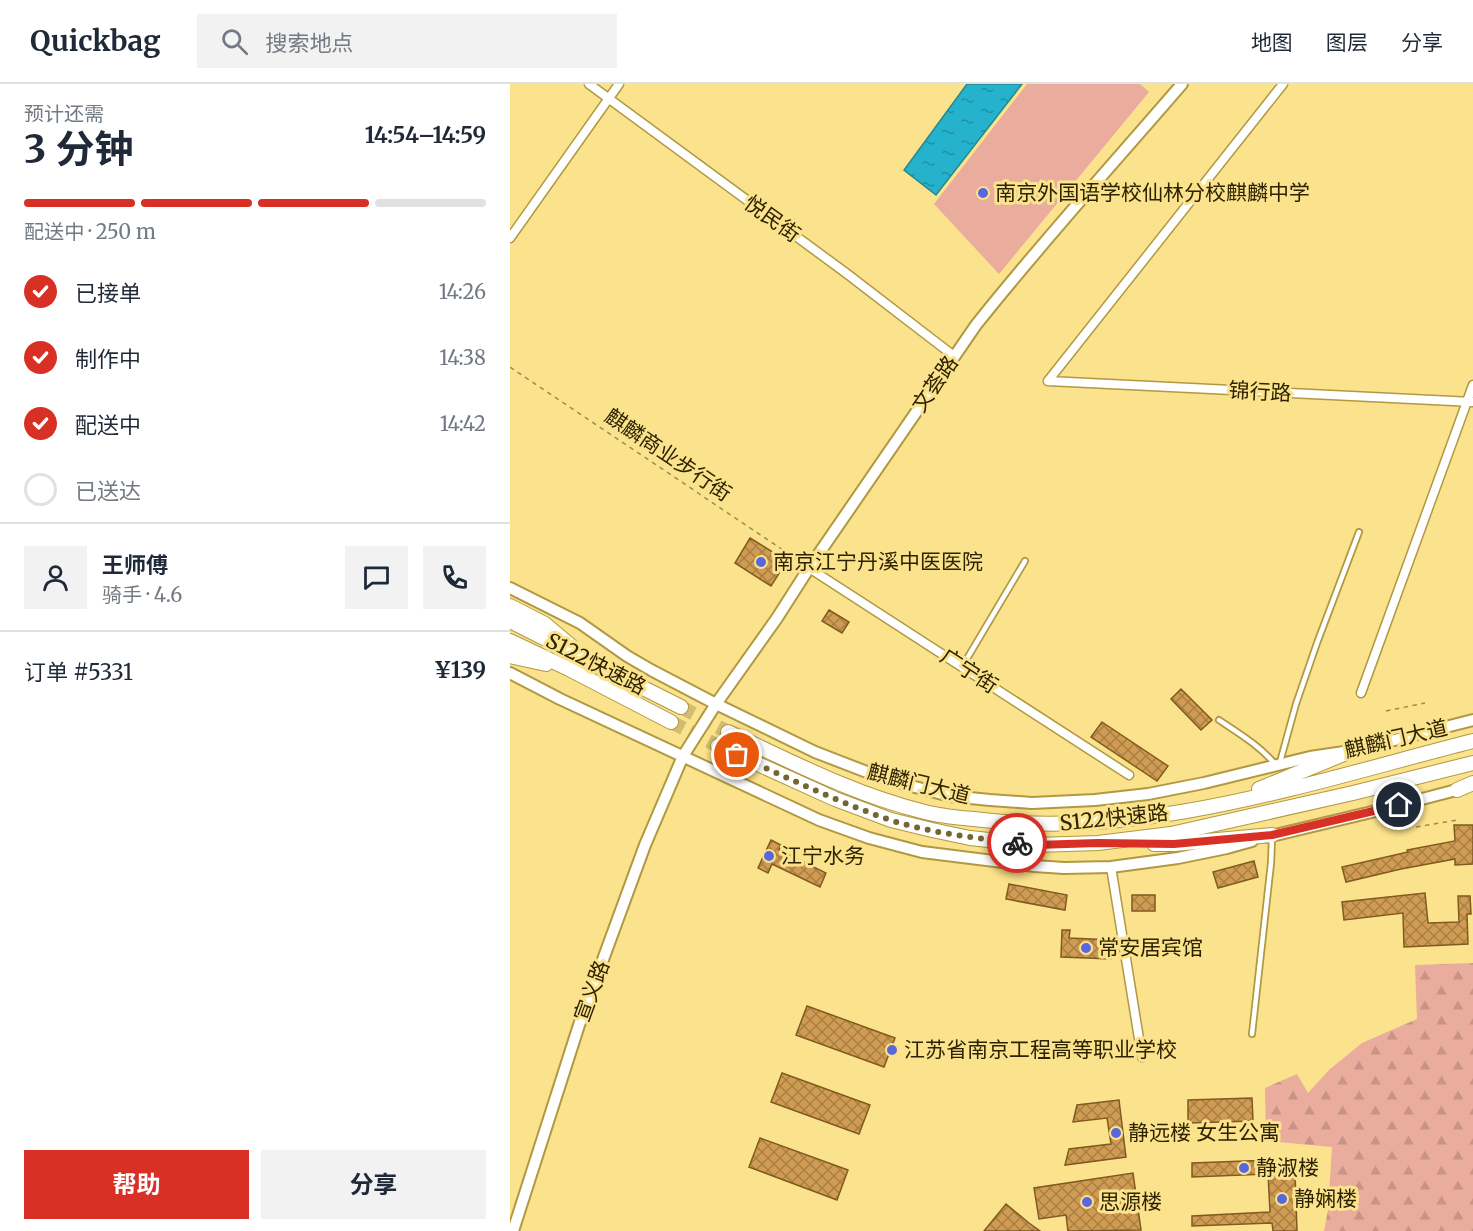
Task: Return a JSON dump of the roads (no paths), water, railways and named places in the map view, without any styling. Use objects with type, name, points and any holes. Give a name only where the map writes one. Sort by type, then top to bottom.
[{"type":"highway","points":[[510,606],[545,624],[589,661]]},
{"type":"highway","name":"S122快速路","points":[[510,621],[681,707]]},
{"type":"highway","name":"S122快速路","points":[[510,641],[671,722]]},
{"type":"highway","points":[[510,656],[569,669]]},
{"type":"highway","name":"S122快速路","points":[[728,732],[837,784],[927,813],[1016,824],[1051,825],[1155,816],[1223,804],[1473,741]]},
{"type":"highway","name":"S122快速路","points":[[718,746],[835,799],[891,820],[970,838],[1036,845],[1098,843],[1182,832],[1473,763]]},
{"type":"highway","points":[[1223,804],[1352,751]]},
{"type":"highway","points":[[1457,790],[1473,785]]},
{"type":"highway","points":[[1098,843],[1174,844],[1272,835]]},
{"type":"street","name":"悦民街","points":[[589,84],[846,273],[954,356]]},
{"type":"street","points":[[510,238],[619,84]]},
{"type":"street","name":"文荟路","points":[[716,704],[777,618],[954,356],[998,297],[1182,84]]},
{"type":"street","name":"锦行路","points":[[1283,84],[1048,381],[1470,402]]},
{"type":"street","points":[[1361,693],[1470,402],[1473,386]]},
{"type":"street","name":"广宁街","points":[[809,568],[1129,775]]},
{"type":"street","name":"麒麟门大道","points":[[510,588],[580,623],[627,656],[716,704],[815,752],[872,774],[950,796],[1032,803],[1138,795],[1204,783],[1310,757],[1352,751],[1473,720]]},
{"type":"street","points":[[510,673],[560,699],[819,820],[869,838],[922,852],[1034,866],[1111,867],[1178,858],[1227,848],[1457,790]]},
{"type":"street","name":"宣义路","points":[[513,1231],[579,1025],[645,845],[683,756],[716,704]]},
{"type":"street","points":[[1111,867],[1142,1057]]},
{"type":"lane","points":[[1277,765],[1317,643],[1359,532]]},
{"type":"lane","points":[[962,667],[1025,561]]},
{"type":"lane","points":[[1219,720],[1255,744],[1277,765]]},
{"type":"lane","points":[[1252,1034],[1271,863],[1272,835]]},
{"type":"water","points":[[967,84],[1022,84],[936,195],[904,170]]},
{"type":"tunnel","points":[[681,707],[728,732]]},
{"type":"tunnel","points":[[671,722],[718,746]]},
{"type":"place","name":"南京外国语学校仙林分校麒麟中学","points":[[983,193]]},
{"type":"place","name":"南京江宁丹溪中医医院","points":[[761,562]]},
{"type":"place","name":"江宁水务","points":[[769,856]]},
{"type":"place","name":"常安居宾馆","points":[[1086,948]]},
{"type":"place","name":"江苏省南京工程高等职业学校","points":[[892,1050]]},
{"type":"place","name":"静远楼 女生公寓","points":[[1116,1133]]},
{"type":"place","name":"静淑楼","points":[[1244,1168]]},
{"type":"place","name":"静娴楼","points":[[1282,1199]]},
{"type":"place","name":"思源楼","points":[[1087,1202]]}]
